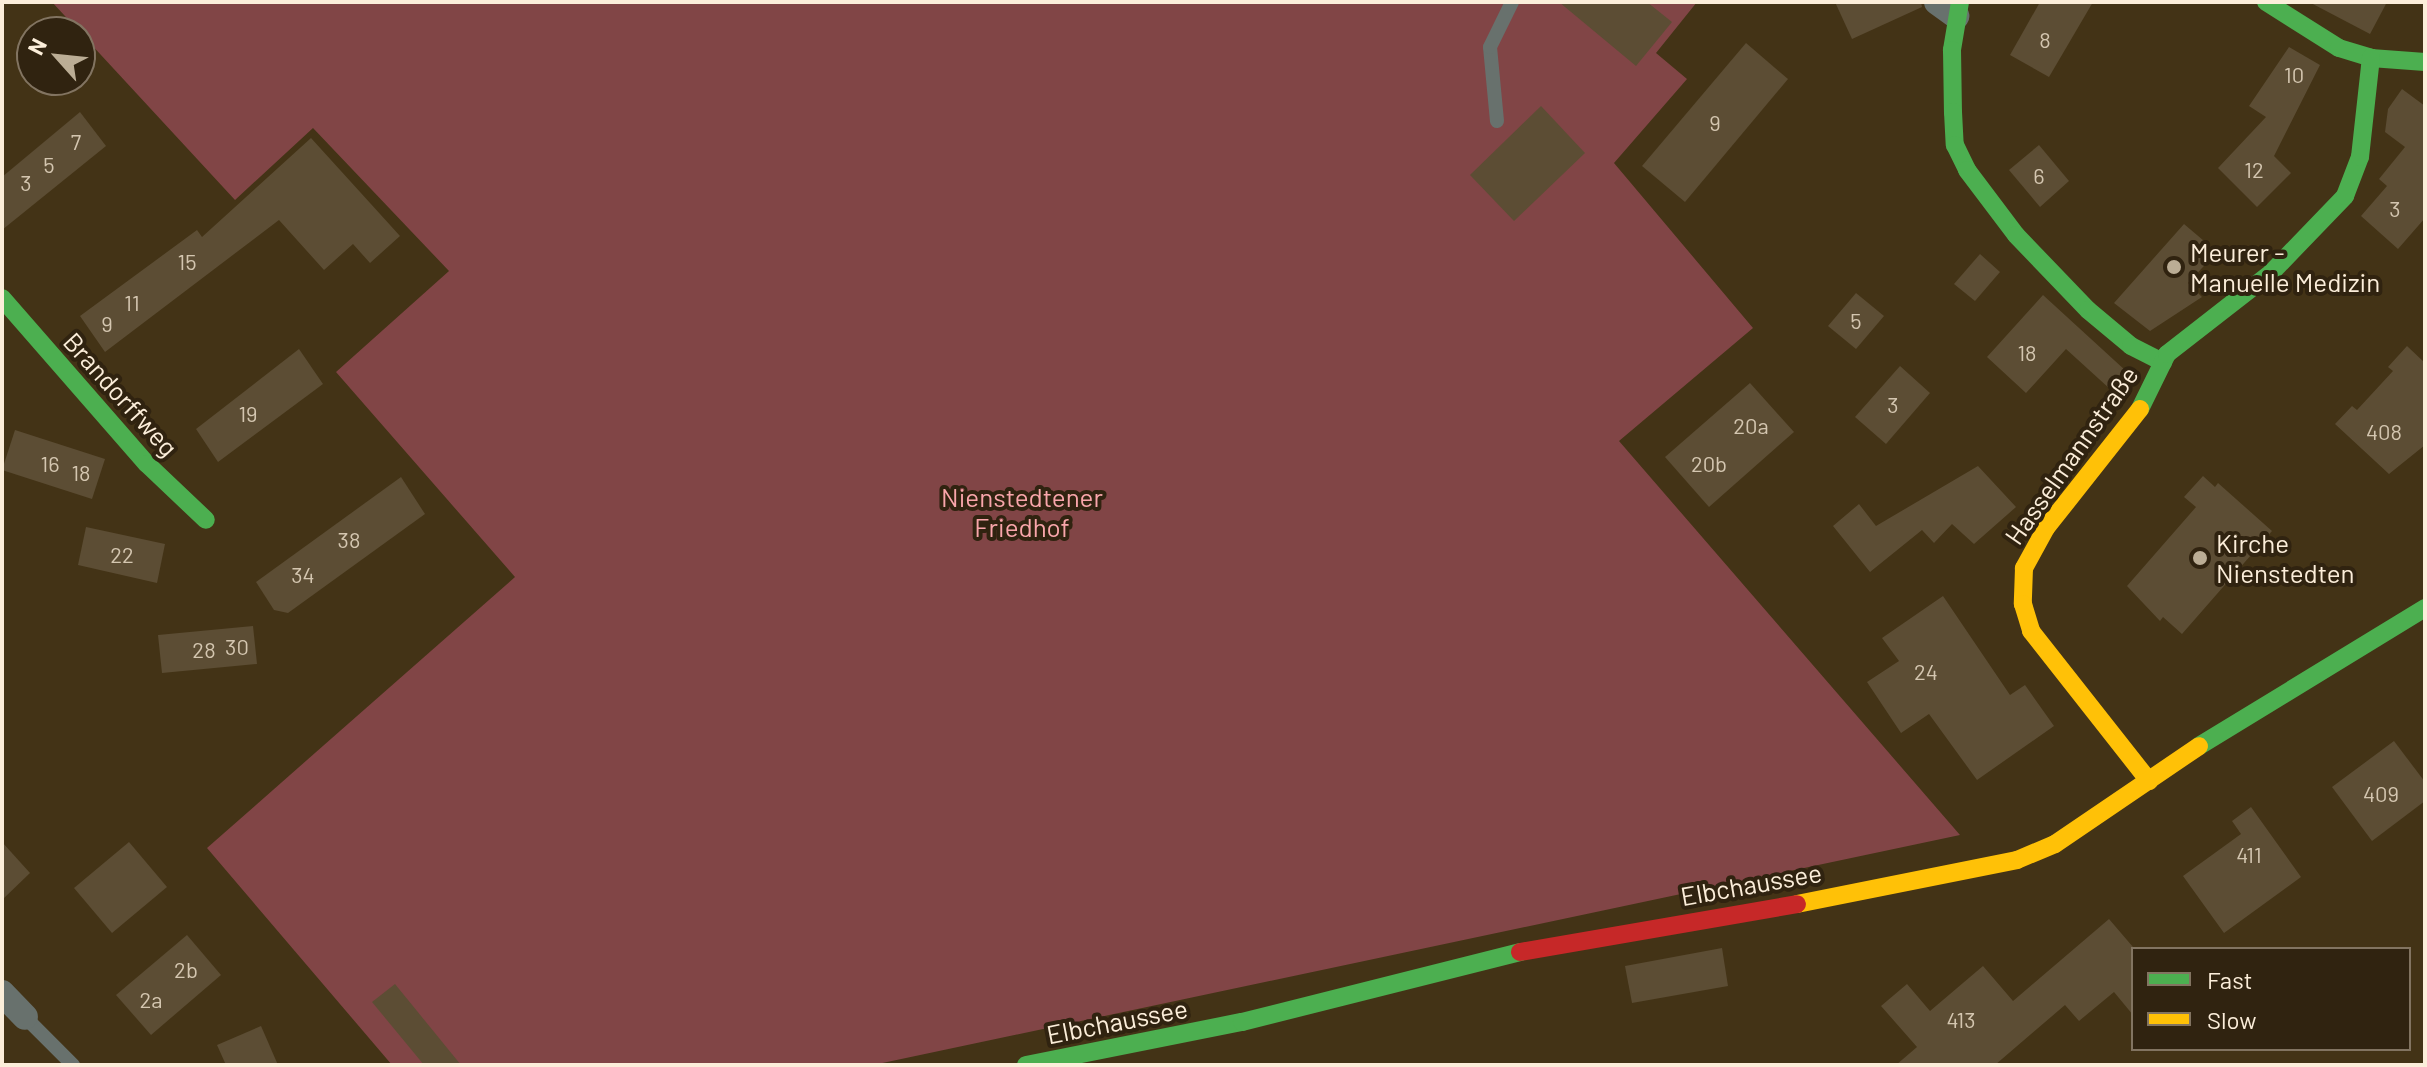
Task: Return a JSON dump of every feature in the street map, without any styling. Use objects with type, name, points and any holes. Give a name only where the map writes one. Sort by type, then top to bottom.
[{"type":"street","points":[[2266,2],[2339,48],[2371,58],[2425,62]]},
{"type":"street","points":[[1951,7],[1954,134],[1967,170],[2016,235],[2088,310],[2131,346],[2163,362]]},
{"type":"street","name":"Hasselmannstraße","points":[[2149,781],[2039,644],[2026,619],[2021,580],[2035,545],[2139,411],[2163,362],[2189,334],[2271,273],[2345,196],[2360,157],[2371,58]]},
{"type":"street","name":"Brandorffweg","points":[[2,298],[147,464],[206,520]]},
{"type":"street","name":"Elbchaussee","points":[[1026,1065],[1242,1022],[1517,953],[1957,876],[2055,844],[2149,781],[2425,608]]},
{"type":"street","points":[[2,993],[25,1017]]},
{"type":"lane","points":[[1497,121],[1490,47],[1512,2]]},
{"type":"lane","points":[[25,1017],[73,1065]]},
{"type":"green space","name":"Nienstedtener Friedhof","points":[[52,2],[1697,2],[1656,53],[1687,79],[1614,163],[1753,328],[1619,441],[1960,835],[873,1065],[392,1065],[207,848],[515,577],[336,372],[449,271],[313,128],[235,200],[96,50],[96,16],[65,16]]},
{"type":"building","points":[[1559,2],[1647,2],[1672,22],[1636,66]]},
{"type":"building","points":[[1835,2],[1921,2],[1922,7],[1852,39]]},
{"type":"building","points":[[2040,2],[2093,2],[2049,77],[2010,55]]},
{"type":"building","points":[[2309,2],[2387,2],[2370,34]]},
{"type":"building","points":[[1746,43],[1788,79],[1685,202],[1642,166]]},
{"type":"building","points":[[2289,47],[2320,65],[2274,156],[2291,173],[2257,207],[2218,168],[2266,117],[2249,106]]},
{"type":"building","points":[[2402,89],[2425,106],[2425,218],[2398,249],[2361,216],[2387,186],[2379,179],[2405,147],[2385,132],[2388,109]]},
{"type":"building","points":[[1541,106],[1585,153],[1514,221],[1470,175]]},
{"type":"building","points":[[80,112],[106,146],[2,230],[2,177]]},
{"type":"building","points":[[311,138],[400,236],[370,263],[353,244],[324,270],[279,220],[105,352],[80,316],[197,230],[202,237]]},
{"type":"building","points":[[2039,145],[2069,181],[2040,207],[2009,170]]},
{"type":"building","name":"Meurer - Manuelle Medizin","points":[[2184,224],[2217,252],[2188,283],[2202,297],[2150,331],[2114,303]]},
{"type":"building","points":[[1980,254],[2000,272],[1975,301],[1954,284]]},
{"type":"building","points":[[1856,293],[1884,316],[1856,349],[1828,326]]},
{"type":"building","points":[[2043,295],[2126,371],[2110,389],[2066,349],[2026,393],[1987,357]]},
{"type":"building","points":[[2407,346],[2425,363],[2425,445],[2389,474],[2335,424],[2352,406],[2357,410],[2393,371],[2388,367]]},
{"type":"building","points":[[299,349],[323,384],[218,462],[196,429]]},
{"type":"building","points":[[1900,366],[1930,393],[1886,444],[1855,417]]},
{"type":"building","points":[[1750,383],[1794,432],[1709,507],[1665,457]]},
{"type":"building","points":[[15,430],[105,459],[92,499],[2,470]]},
{"type":"building","points":[[1978,466],[2016,507],[1974,544],[1952,524],[1934,543],[1922,530],[1870,572],[1833,526],[1859,504],[1876,526]]},
{"type":"building","name":"Kirche Nienstedten","points":[[2203,476],[2215,487],[2218,483],[2272,531],[2182,634],[2163,617],[2160,621],[2127,586],[2196,507],[2184,497]]},
{"type":"building","points":[[401,477],[425,514],[288,613],[274,610],[256,582]]},
{"type":"building","points":[[86,527],[165,544],[157,583],[78,565]]},
{"type":"building","points":[[1943,596],[2010,695],[2025,685],[2054,726],[1977,780],[1929,714],[1901,733],[1867,682],[1899,661],[1882,638]]},
{"type":"building","points":[[253,626],[257,664],[162,673],[158,635]]},
{"type":"building","points":[[2394,741],[2425,782],[2425,801],[2372,841],[2332,787]]},
{"type":"building","points":[[2251,807],[2301,877],[2224,933],[2183,876],[2241,834],[2232,821]]},
{"type":"building","points":[[2,842],[30,873],[2,900]]},
{"type":"building","points":[[129,842],[167,887],[112,933],[74,888]]},
{"type":"building","points":[[2109,919],[2133,947],[2131,1013],[2114,992],[2079,1021],[2065,1005],[1995,1065],[1896,1065],[1917,1047],[1881,1006],[1907,984],[1930,1011],[1983,966],[2013,1001]]},
{"type":"building","points":[[187,935],[221,975],[151,1035],[116,995]]},
{"type":"building","points":[[1722,948],[1728,986],[1632,1003],[1625,966]]},
{"type":"building","points":[[395,984],[461,1065],[424,1065],[372,1002]]},
{"type":"building","points":[[261,1026],[278,1065],[226,1065],[217,1045]]},
{"type":"traffic: fast","points":[[1960,2],[1952,50],[1953,112],[1955,145],[1967,170],[2016,235],[2088,310],[2131,346],[2163,362]]},
{"type":"traffic: fast","points":[[2266,2],[2339,48],[2371,58],[2425,62]]},
{"type":"traffic: fast","points":[[2140,409],[2167,354],[2271,273],[2345,196],[2360,157],[2371,58]]},
{"type":"traffic: fast","points":[[2,298],[147,464],[206,520]]},
{"type":"traffic: fast","points":[[2199,746],[2425,608]]},
{"type":"traffic: fast","points":[[1026,1065],[1242,1022],[1520,952]]},
{"type":"traffic: slow","points":[[2140,409],[2046,528],[2024,568],[2023,604],[2031,631],[2149,781]]},
{"type":"traffic: slow","points":[[1797,904],[2017,860],[2055,844],[2199,746]]},
{"type":"traffic: jam","points":[[1520,952],[1797,904]]},
{"type":"place","name":"Meurer - Manuelle Medizin","points":[[2174,267]]},
{"type":"place","name":"Kirche Nienstedten","points":[[2200,558]]}]
